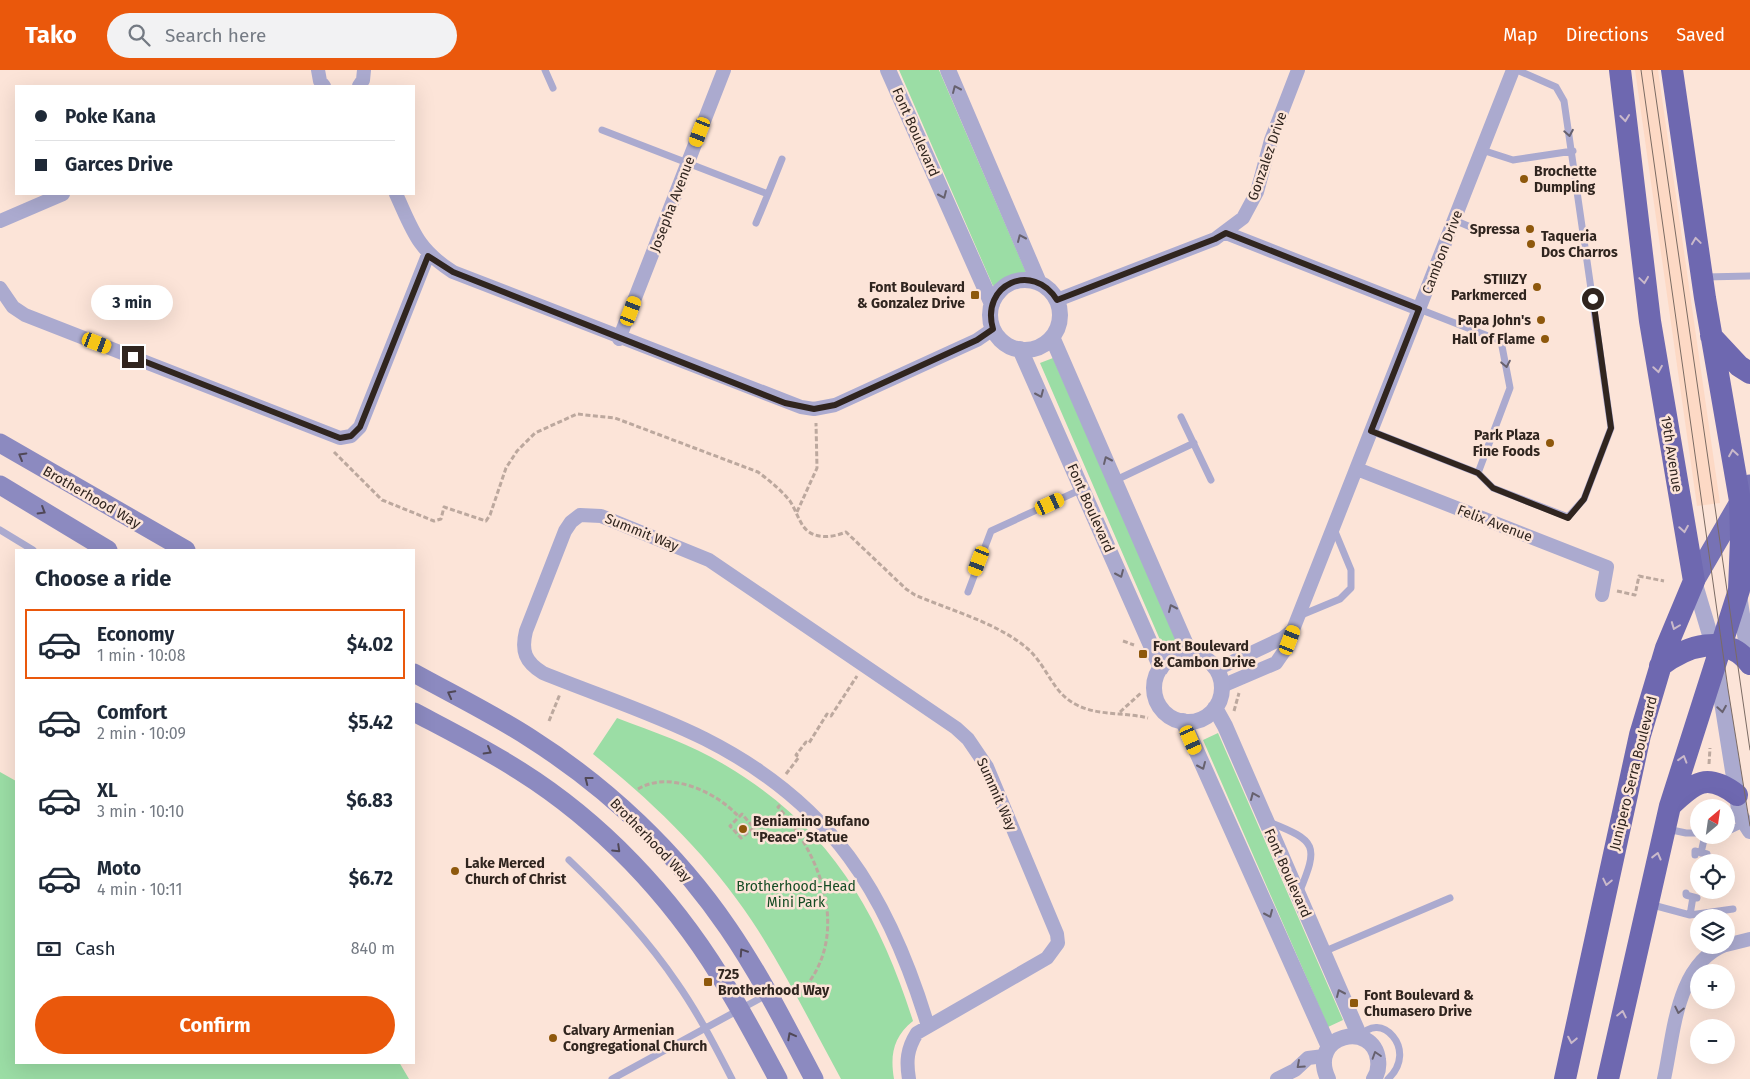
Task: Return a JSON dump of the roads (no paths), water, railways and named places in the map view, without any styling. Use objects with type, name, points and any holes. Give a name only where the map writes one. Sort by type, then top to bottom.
[{"type":"highway","name":"19th Avenue","points":[[1620,70],[1650,321],[1694,581]]},
{"type":"highway","points":[[1608,1079],[1664,828],[1716,650],[1738,590],[1745,493],[1710,335],[1672,70]]},
{"type":"highway","points":[[1710,335],[1739,366],[1750,373]]},
{"type":"highway","name":"Junipero Serra Boulevard","points":[[1565,1079],[1640,735],[1660,666],[1679,614],[1694,581]]},
{"type":"highway","points":[[1660,666],[1689,648],[1736,651],[1750,664]]},
{"type":"highway","points":[[1670,806],[1689,788],[1704,782],[1720,783],[1738,795]]},
{"type":"main road","name":"Brotherhood Way","points":[[0,443],[184,549]]},
{"type":"main road","points":[[0,485],[106,549]]},
{"type":"main road","name":"Junipero Serra Boulevard","points":[[1694,581],[1745,493]]},
{"type":"main road","points":[[1738,590],[1750,567]]},
{"type":"main road","name":"Brotherhood Way","points":[[415,674],[530,738],[575,770],[618,804],[671,856],[700,890],[737,942],[768,994],[814,1079]]},
{"type":"main road","points":[[415,713],[520,770],[564,802],[605,837],[648,880],[681,920],[720,976],[778,1079]]},
{"type":"street","points":[[359,85],[364,70]]},
{"type":"street","name":"Josepha Avenue","points":[[620,339],[724,70]]},
{"type":"street","name":"Font Boulevard","points":[[888,70],[992,304]]},
{"type":"street","points":[[948,70],[1040,283]]},
{"type":"street","name":"Gonzalez Drive","points":[[1057,300],[1197,246],[1226,233],[1244,218],[1257,192],[1271,140],[1298,70]]},
{"type":"street","name":"Cambon Drive","points":[[1222,686],[1276,663],[1282,657],[1513,70]]},
{"type":"street","points":[[0,221],[61,195]]},
{"type":"street","points":[[396,195],[418,243],[428,256],[453,272],[785,403],[814,409],[835,405],[977,340],[993,329]]},
{"type":"street","points":[[1226,233],[1419,309]]},
{"type":"street","points":[[0,288],[13,307],[25,315],[340,438],[351,436],[360,427],[428,256]]},
{"type":"street","points":[[1025,280],[1040,283],[1050,290],[1057,300],[1059,323],[1052,336],[1041,346],[1020,349],[1004,342],[993,329],[990,312],[999,291],[1011,283],[1025,280]]},
{"type":"street","points":[[1052,336],[1193,647],[1217,670],[1222,686],[1219,702],[1204,718],[1183,721],[1167,714],[1157,701],[1154,684],[1160,668],[1173,657],[1193,647]]},
{"type":"street","name":"Font Boulevard","points":[[1020,349],[1160,668]]},
{"type":"street","name":"Felix Avenue","points":[[1357,469],[1607,567],[1608,592]]},
{"type":"street","name":"Summit Way","points":[[909,1079],[907,1054],[910,1044],[917,1033],[953,1014],[1046,958],[1058,943],[1057,934],[978,752],[956,728],[708,560],[601,516],[580,515],[571,522],[565,531],[523,644],[524,656],[532,666],[565,682],[703,738],[731,752],[784,789],[831,833],[870,885],[899,941],[928,1026]]},
{"type":"street","name":"19th Avenue","points":[[1694,581],[1716,650],[1740,815],[1748,827]]},
{"type":"street","points":[[1738,590],[1750,668]]},
{"type":"street","points":[[1217,670],[1283,638],[1293,630]]},
{"type":"street","name":"Font Boulevard","points":[[1215,708],[1225,726],[1360,1038],[1374,1048],[1378,1057],[1379,1066],[1374,1079]]},
{"type":"street","points":[[1183,721],[1327,1051],[1324,1064],[1328,1079]]},
{"type":"street","points":[[1735,943],[1750,939]]},
{"type":"street","points":[[1664,1079],[1688,979],[1702,960],[1712,954]]},
{"type":"street","points":[[1277,1079],[1296,1070],[1308,1058],[1327,1051],[1343,1037],[1360,1038]]},
{"type":"lane","points":[[545,70],[553,88]]},
{"type":"lane","points":[[1371,431],[1478,473],[1493,488],[1568,518],[1584,499],[1611,428],[1573,151],[1561,93],[1548,82],[1517,70]]},
{"type":"lane","points":[[602,130],[768,194]]},
{"type":"lane","points":[[1482,150],[1513,160],[1573,151]]},
{"type":"lane","points":[[756,224],[782,159]]},
{"type":"lane","points":[[1454,220],[1480,231]]},
{"type":"lane","points":[[1701,277],[1750,276]]},
{"type":"lane","points":[[1419,309],[1501,341],[1510,388],[1478,473]]},
{"type":"lane","points":[[1181,417],[1211,480]]},
{"type":"lane","points":[[1116,480],[1194,443]]},
{"type":"lane","points":[[968,592],[991,531],[1082,489]]},
{"type":"lane","points":[[1299,616],[1340,599],[1351,588],[1351,570],[1333,528]]},
{"type":"lane","points":[[0,530],[31,549]]},
{"type":"lane","points":[[1265,820],[1301,836],[1310,846],[1312,861],[1298,896]]},
{"type":"lane","points":[[1735,830],[1748,827]]},
{"type":"lane","points":[[1664,828],[1690,833]]},
{"type":"lane","points":[[569,860],[609,899],[648,943],[678,984],[705,1028],[732,1079]]},
{"type":"lane","points":[[1686,893],[1686,895],[1695,896],[1692,909]]},
{"type":"lane","points":[[1323,952],[1450,898]]},
{"type":"lane","points":[[1647,903],[1690,915]]},
{"type":"lane","points":[[612,1079],[768,994]]},
{"type":"lane","points":[[1360,1038],[1365,1031],[1372,1028],[1381,1028],[1390,1032],[1399,1042],[1401,1052],[1399,1060],[1394,1073],[1388,1079]]},
{"type":"tram line","points":[[1641,70],[1728,689],[1750,826]]},
{"type":"tram line","points":[[1652,70],[1750,750]]},
{"type":"place","name":"Brochette Dumpling","points":[[1524,179]]},
{"type":"place","name":"Spressa","points":[[1530,229]]},
{"type":"place","name":"Taqueria Dos Charros","points":[[1531,244]]},
{"type":"place","name":"STIIIZY Parkmerced","points":[[1537,287]]},
{"type":"place","name":"Font Boulevard & Gonzalez Drive","points":[[975,295]]},
{"type":"place","name":"Papa John's","points":[[1541,320]]},
{"type":"place","name":"Hall of Flame","points":[[1545,339]]},
{"type":"place","name":"Park Plaza Fine Foods","points":[[1550,443]]},
{"type":"place","name":"Font Boulevard & Cambon Drive","points":[[1143,654]]},
{"type":"place","name":"Beniamino Bufano \"Peace\" Statue","points":[[743,829]]},
{"type":"place","name":"Lake Merced Church of Christ","points":[[455,871]]},
{"type":"place","name":"725 Brotherhood Way","points":[[708,982]]},
{"type":"place","name":"Font Boulevard & Chumasero Drive","points":[[1354,1003]]},
{"type":"place","name":"Calvary Armenian Congregational Church","points":[[553,1038]]},
{"type":"park label","name":"Brotherhood-Head Mini Park","points":[[796,894]]}]
